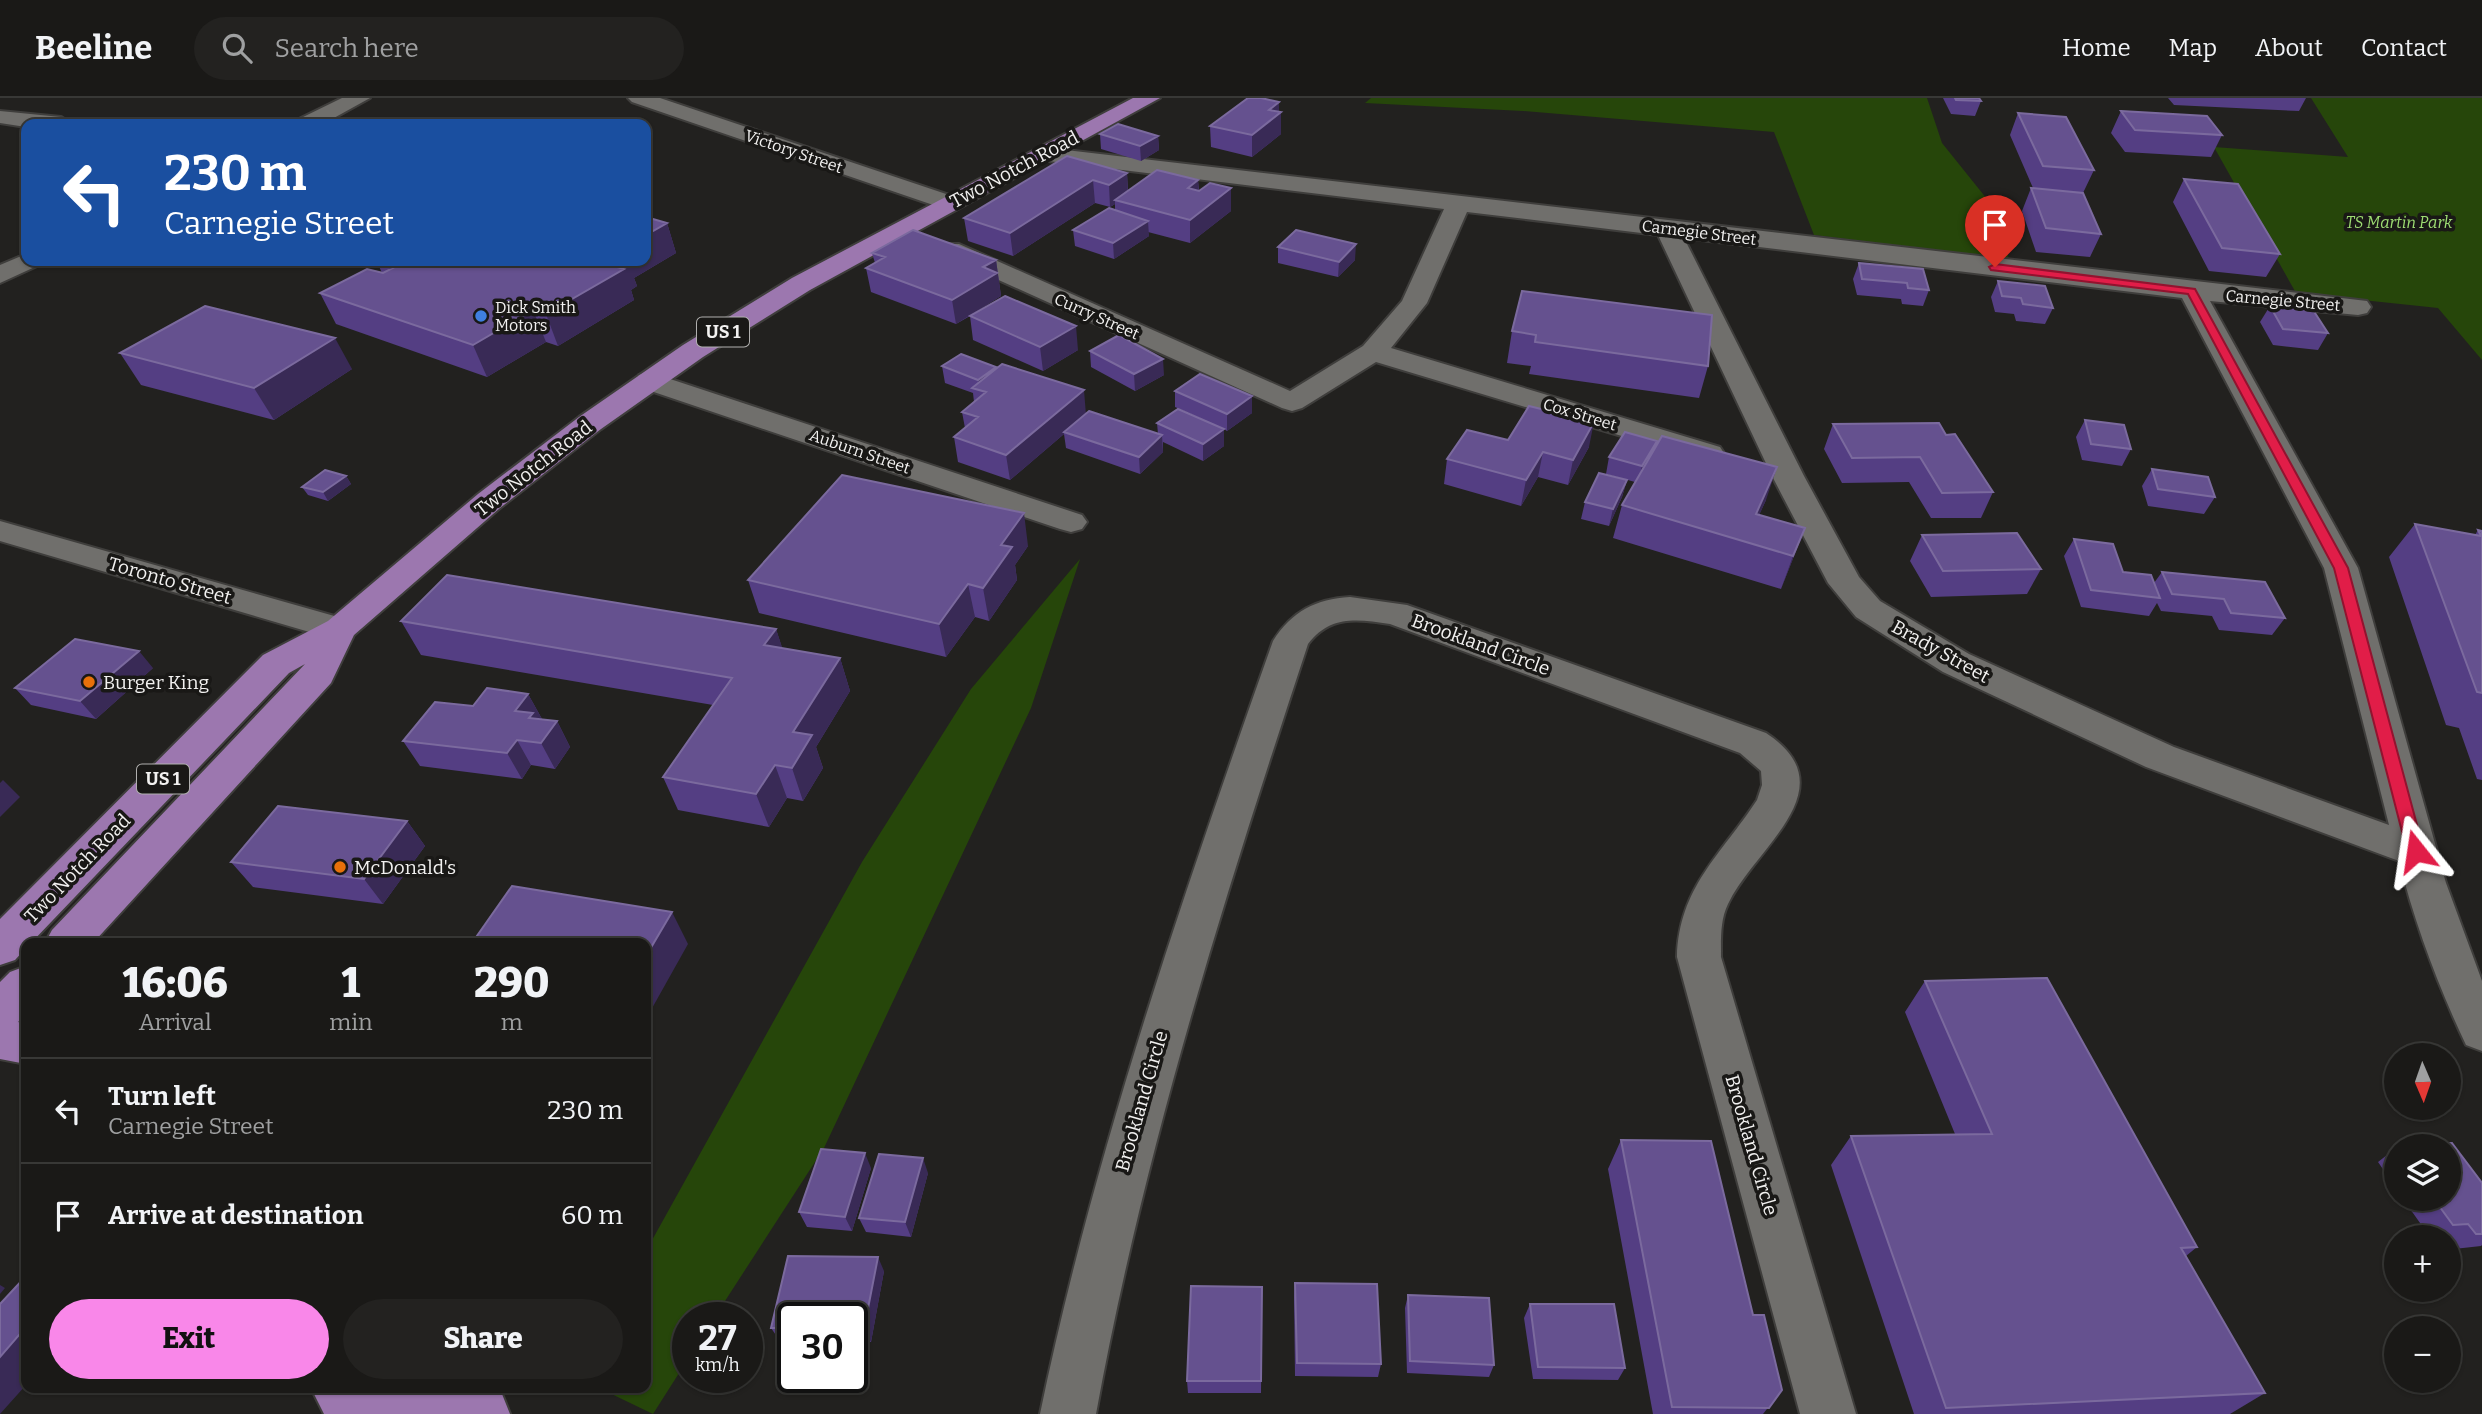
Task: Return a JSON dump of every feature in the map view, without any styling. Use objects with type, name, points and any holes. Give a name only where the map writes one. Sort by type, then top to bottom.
[{"type":"main road","name":"Two Notch Road","points":[[0,947],[276,664],[340,629],[499,493],[649,381],[779,297],[1040,153],[1149,98]]},
{"type":"main road","points":[[71,938],[318,674],[340,629]]},
{"type":"main road","points":[[342,1393],[359,1414]]},
{"type":"main road","points":[[389,1414],[429,1393]]},
{"type":"main road","points":[[454,1393],[482,1414]]},
{"type":"street","points":[[317,119],[359,98]]},
{"type":"street","name":"Victory Street","points":[[639,98],[950,203]]},
{"type":"street","name":"Carnegie Street","points":[[1040,153],[2192,291],[2358,307]]},
{"type":"street","points":[[1373,352],[1414,303],[1458,205]]},
{"type":"street","name":"Curry Street","points":[[903,228],[1292,402],[1373,352]]},
{"type":"street","name":"Brady Street","points":[[1667,228],[1788,476],[1845,583],[1868,609],[1956,663],[2160,757],[2416,851]]},
{"type":"street","points":[[0,275],[21,264]]},
{"type":"street","points":[[2192,291],[2341,568],[2416,851],[2454,968],[2482,1031]]},
{"type":"street","name":"Cox Street","points":[[1373,352],[1788,476]]},
{"type":"street","name":"Auburn Street","points":[[649,381],[1071,522]]},
{"type":"street","name":"Toronto Street","points":[[0,531],[340,629]]},
{"type":"street","name":"Brookland Circle","points":[[1068,1414],[1086,1312],[1130,1134],[1182,962],[1291,641],[1302,624],[1312,616],[1347,608],[1395,613],[1753,743],[1772,756],[1780,771],[1782,786],[1774,804],[1711,895],[1702,915],[1699,957],[1828,1414]]},
{"type":"green space","points":[[1371,98],[1927,98],[1942,143],[1995,209],[2009,259],[1814,235],[1774,132],[1523,111],[1365,103]]},
{"type":"green space","name":"TS Martin Park","points":[[2311,98],[2482,98],[2482,360],[2438,308],[2296,293],[2214,147],[2348,157]]},
{"type":"green space","points":[[1080,559],[1031,708],[824,1148],[724,1302],[672,1302],[672,1384],[653,1414],[609,1393],[651,1393],[651,1242],[862,862],[971,689]]},
{"type":"building","points":[[1248,98],[1279,102],[1269,110],[1281,112],[1252,135],[1210,126]]},
{"type":"building","points":[[1955,98],[1979,98],[1981,101],[1956,100]]},
{"type":"building","points":[[2121,111],[2207,116],[2222,135],[2135,130]]},
{"type":"building","points":[[2018,113],[2066,117],[2094,170],[2043,166]]},
{"type":"building","points":[[1118,124],[1158,136],[1140,146],[1100,134]]},
{"type":"building","points":[[1067,156],[1127,173],[1109,185],[1093,180],[1010,233],[964,218]]},
{"type":"building","points":[[1157,170],[1198,180],[1188,188],[1199,191],[1210,183],[1231,188],[1190,220],[1115,200]]},
{"type":"building","points":[[2184,179],[2238,184],[2280,254],[2222,248]]},
{"type":"building","points":[[2031,188],[2083,193],[2101,234],[2046,228]]},
{"type":"building","points":[[1109,208],[1148,221],[1113,243],[1073,230]]},
{"type":"building","points":[[651,218],[667,223],[651,232]]},
{"type":"building","points":[[913,230],[996,260],[983,267],[997,273],[952,300],[866,268],[885,257],[872,253]]},
{"type":"building","points":[[1296,230],[1356,244],[1339,262],[1278,247]]},
{"type":"building","points":[[1859,263],[1923,269],[1929,290],[1908,288],[1907,283],[1862,279]]},
{"type":"building","points":[[388,266],[614,266],[624,269],[546,314],[533,310],[473,345],[320,293],[367,269],[383,273],[393,268]]},
{"type":"building","points":[[1998,281],[2045,286],[2053,308],[2023,304],[2021,298],[2002,296]]},
{"type":"building","points":[[1522,291],[1712,315],[1708,366],[1535,342],[1536,335],[1512,331]]},
{"type":"building","points":[[1005,296],[1076,326],[1040,347],[970,316]]},
{"type":"building","points":[[205,306],[335,338],[254,388],[120,353]]},
{"type":"building","points":[[2270,306],[2313,310],[2328,333],[2283,329]]},
{"type":"building","points":[[1119,335],[1163,359],[1134,374],[1090,351]]},
{"type":"building","points":[[961,354],[996,367],[978,380],[942,366]]},
{"type":"building","points":[[1002,364],[1084,390],[1006,455],[954,437],[978,417],[962,412],[986,392],[972,388]]},
{"type":"building","points":[[1200,374],[1252,396],[1227,414],[1175,391]]},
{"type":"building","points":[[1529,406],[1594,422],[1573,460],[1543,452],[1526,480],[1447,459],[1467,430],[1508,440]]},
{"type":"building","points":[[1178,409],[1224,429],[1203,444],[1157,423]]},
{"type":"building","points":[[1089,411],[1162,435],[1139,457],[1064,432]]},
{"type":"building","points":[[2085,420],[2124,425],[2131,449],[2091,444]]},
{"type":"building","points":[[1939,423],[1946,435],[1955,434],[1993,492],[1942,493],[1920,457],[1852,458],[1833,424]]},
{"type":"building","points":[[1625,432],[1657,441],[1642,466],[1609,457]]},
{"type":"building","points":[[1662,436],[1777,467],[1756,514],[1805,528],[1793,556],[1622,505]]},
{"type":"building","points":[[2152,469],[2208,477],[2215,497],[2158,489]]},
{"type":"building","points":[[325,470],[346,476],[323,492],[302,487]]},
{"type":"building","points":[[1599,473],[1627,480],[1613,509],[1585,502]]},
{"type":"building","points":[[842,475],[1024,513],[1001,545],[1012,547],[983,588],[968,584],[939,624],[748,580]]},
{"type":"building","points":[[2415,524],[2481,536],[2478,530],[2482,531],[2482,693],[2477,692]]},
{"type":"building","points":[[2017,533],[2041,569],[1943,571],[1922,535]]},
{"type":"building","points":[[2074,539],[2113,544],[2123,572],[2151,575],[2160,598],[2091,590]]},
{"type":"building","points":[[2162,572],[2265,582],[2285,618],[2231,613],[2224,599],[2172,594]]},
{"type":"building","points":[[447,575],[776,629],[764,645],[840,658],[793,732],[812,735],[792,768],[775,765],[756,794],[663,777],[732,678],[401,621]]},
{"type":"building","points":[[75,639],[139,651],[80,701],[15,688]]},
{"type":"building","points":[[487,688],[528,694],[515,711],[533,713],[529,718],[557,721],[541,743],[517,740],[507,753],[403,741],[435,702],[473,706]]},
{"type":"building","points":[[278,806],[407,821],[364,879],[231,862]]},
{"type":"building","points":[[512,886],[672,912],[651,948],[651,938],[476,938]]},
{"type":"building","points":[[2047,978],[2197,1247],[2181,1248],[2265,1393],[1946,1408],[1851,1136],[1992,1134],[1925,981]]},
{"type":"building","points":[[1621,1140],[1711,1141],[1753,1315],[1764,1315],[1782,1390],[1769,1408],[1672,1407]]},
{"type":"building","points":[[821,1149],[865,1153],[845,1217],[799,1212]]},
{"type":"building","points":[[879,1154],[923,1158],[905,1222],[859,1218]]},
{"type":"building","points":[[2461,1155],[2482,1183],[2482,1234],[2476,1234],[2468,1224],[2453,1225],[2443,1211],[2461,1211]]},
{"type":"building","points":[[788,1256],[878,1257],[868,1308],[868,1302],[777,1302]]},
{"type":"building","points":[[21,1281],[21,1333],[0,1357],[0,1304]]},
{"type":"building","points":[[1295,1283],[1377,1284],[1381,1364],[1297,1363]]},
{"type":"building","points":[[1191,1286],[1262,1287],[1261,1381],[1187,1381]]},
{"type":"building","points":[[1408,1295],[1489,1298],[1494,1365],[1410,1361]]},
{"type":"building","points":[[777,1303],[777,1328],[771,1328]]},
{"type":"building","points":[[1530,1304],[1614,1304],[1625,1368],[1538,1367]]},
{"type":"place","name":"Dick Smith Motors","points":[[481,316]]},
{"type":"place","name":"Burger King","points":[[89,682]]},
{"type":"place","name":"McDonald's","points":[[340,867]]},
{"type":"route","points":[[1995,267],[2192,291],[2341,568],[2416,851]]}]
